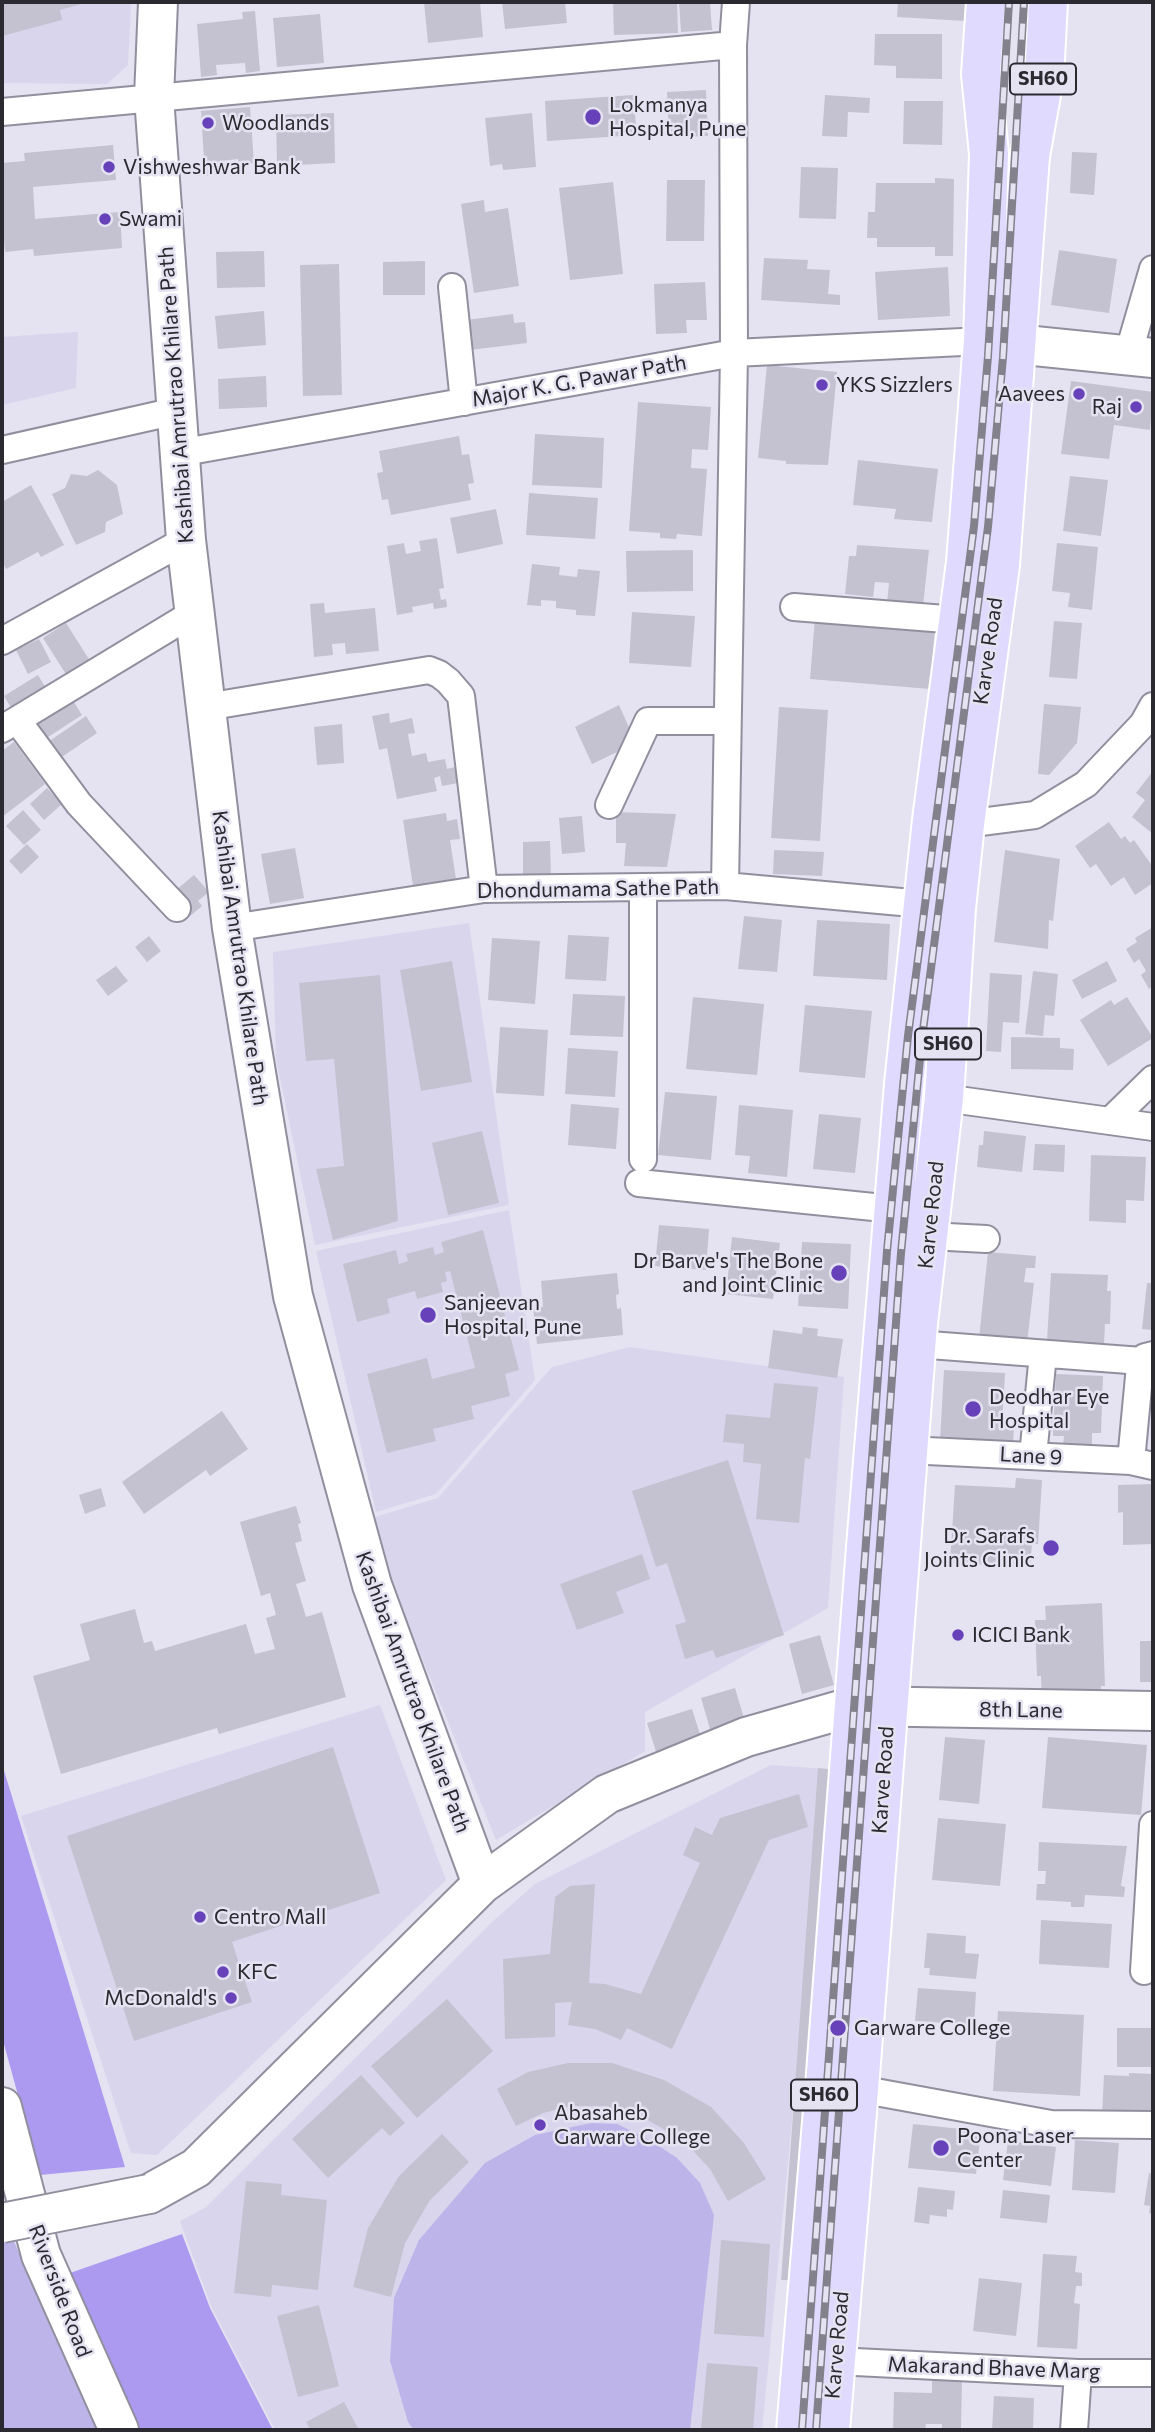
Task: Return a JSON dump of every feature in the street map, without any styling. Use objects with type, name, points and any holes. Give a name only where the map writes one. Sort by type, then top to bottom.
[{"type":"main road","name":"Karve Road","points":[[796,2430],[872,1707],[907,1450],[916,1344],[944,1098],[956,908],[965,824],[1000,565],[1000,342],[989,154],[981,74],[986,2]]},
{"type":"main road","points":[[1002,2],[1012,76],[1030,156]]},
{"type":"main road","points":[[989,154],[1031,2]]},
{"type":"main road","name":"Karve Road","points":[[830,2430],[859,2089],[872,1707],[894,1209],[923,904],[958,620],[1044,78],[1048,2]]},
{"type":"street","name":"Kashibai Amrutrao Khilare Path","points":[[158,2],[154,97],[186,540],[232,928],[293,1296],[372,1585],[482,1884]]},
{"type":"street","points":[[725,886],[734,354],[733,45],[736,2]]},
{"type":"street","points":[[2,112],[733,45]]},
{"type":"street","points":[[1000,342],[1141,357],[1153,269]]},
{"type":"street","points":[[452,287],[464,402]]},
{"type":"street","name":"Major K. G. Pawar Path","points":[[179,453],[734,354],[1000,342]]},
{"type":"street","points":[[2,450],[176,411]]},
{"type":"street","points":[[2,641],[186,540]]},
{"type":"street","points":[[794,607],[958,620]]},
{"type":"street","points":[[177,908],[9,725],[195,612]]},
{"type":"street","points":[[206,707],[429,670],[439,674],[461,696],[484,889]]},
{"type":"street","points":[[965,824],[1035,815],[1086,784],[1143,724],[1153,706]]},
{"type":"street","points":[[609,805],[648,721],[727,721]]},
{"type":"street","name":"Dhondumama Sathe Path","points":[[232,928],[484,889],[725,886],[923,904]]},
{"type":"street","points":[[643,887],[641,1171],[894,1209]]},
{"type":"street","points":[[1110,1121],[1153,1079]]},
{"type":"street","points":[[944,1098],[1153,1127]]},
{"type":"street","points":[[929,1236],[986,1239]]},
{"type":"street","points":[[916,1344],[1043,1354],[1148,1358]]},
{"type":"street","points":[[1033,1456],[1043,1354]]},
{"type":"street","points":[[1142,1463],[1140,1366],[1148,1358]]},
{"type":"street","name":"Lane 9","points":[[907,1450],[1142,1463]]},
{"type":"street","name":"8th Lane","points":[[2,2223],[149,2194],[196,2168],[482,1884],[607,1794],[746,1737],[872,1707],[1153,1711]]},
{"type":"street","points":[[1144,1971],[1153,1825]]},
{"type":"street","points":[[859,2089],[1051,2124],[1153,2125]]},
{"type":"street","name":"Riverside Road","points":[[2,2106],[41,2255],[119,2430]]},
{"type":"street","name":"Makarand Bhave Marg","points":[[835,2361],[1078,2374],[1153,2373]]},
{"type":"street","points":[[1074,2430],[1078,2374]]},
{"type":"shaded area","points":[[2,2],[131,2],[128,65],[107,84],[2,83]]},
{"type":"shaded area","points":[[78,332],[76,388],[2,405],[2,337]]},
{"type":"shaded area","points":[[469,923],[509,1205],[315,1245],[276,1059],[273,952]]},
{"type":"shaded area","name":"Sanjeevan Hospital, Pune","points":[[509,1210],[535,1380],[436,1494],[376,1512],[316,1251]]},
{"type":"shaded area","points":[[630,1347],[844,1377],[828,1608],[645,1712],[645,1751],[496,1840],[389,1577],[375,1517],[438,1498],[552,1367]]},
{"type":"shaded area","points":[[380,1705],[446,1880],[157,2155],[131,2153],[21,1816]]},
{"type":"shaded area","points":[[2,1764],[125,2167],[40,2175],[2,2037]]},
{"type":"shaded area","name":"Abasaheb Garware College","points":[[771,1765],[826,1769],[762,2430],[275,2430],[211,2306],[180,2221],[205,2208],[492,1922],[535,1884]]},
{"type":"shaded area","points":[[591,2123],[617,2124],[648,2139],[677,2158],[700,2183],[714,2215],[690,2430],[414,2430],[408,2422],[390,2361],[394,2298],[419,2240],[485,2163],[535,2135]]},
{"type":"shaded area","points":[[2,2210],[18,2251],[102,2430],[2,2430]]},
{"type":"shaded area","points":[[182,2234],[210,2308],[273,2430],[136,2430],[124,2407],[70,2273]]},
{"type":"building","points":[[2,2],[81,4],[60,10],[62,20],[2,36]]},
{"type":"building","points":[[424,2],[480,2],[483,37],[428,43]]},
{"type":"building","points":[[502,2],[565,2],[567,23],[505,29]]},
{"type":"building","points":[[613,2],[677,2],[678,33],[614,35]]},
{"type":"building","points":[[679,2],[710,2],[712,30],[681,32]]},
{"type":"building","points":[[898,2],[967,2],[966,21],[897,17]]},
{"type":"building","points":[[255,11],[260,71],[246,73],[245,63],[216,65],[217,75],[201,77],[197,24],[243,19],[242,12]]},
{"type":"building","points":[[320,14],[324,63],[277,67],[273,18]]},
{"type":"building","points":[[875,34],[942,34],[942,79],[896,78],[896,66],[874,65]]},
{"type":"building","points":[[706,90],[708,136],[669,138],[667,92]]},
{"type":"building","points":[[633,95],[637,135],[547,141],[545,101]]},
{"type":"building","points":[[825,95],[870,98],[869,113],[848,112],[847,137],[822,136]]},
{"type":"building","points":[[904,101],[943,101],[942,145],[903,144]]},
{"type":"building","points":[[250,107],[254,163],[239,165],[238,159],[221,161],[222,174],[205,176],[201,111]]},
{"type":"building","points":[[334,113],[335,163],[277,166],[276,115]]},
{"type":"building","points":[[532,113],[536,167],[503,170],[502,164],[490,166],[485,118]]},
{"type":"building","points":[[113,145],[116,180],[33,187],[35,219],[120,212],[122,248],[34,256],[33,249],[5,252],[2,163],[25,161],[24,153]]},
{"type":"building","points":[[1072,152],[1097,153],[1094,195],[1070,193]]},
{"type":"building","points":[[801,167],[838,168],[836,219],[799,218]]},
{"type":"building","points":[[935,178],[954,179],[953,256],[935,256],[935,247],[877,247],[877,238],[867,238],[868,212],[875,212],[876,183],[935,183]]},
{"type":"building","points":[[667,180],[705,180],[704,241],[666,241]]},
{"type":"building","points":[[613,182],[623,274],[570,280],[559,188]]},
{"type":"building","points":[[484,200],[485,212],[508,208],[519,286],[474,293],[461,204]]},
{"type":"building","points":[[1059,250],[1117,259],[1109,313],[1051,305]]},
{"type":"building","points":[[264,251],[265,287],[217,288],[216,252]]},
{"type":"building","points":[[764,258],[808,260],[807,269],[830,270],[828,294],[840,295],[840,305],[761,300]]},
{"type":"building","points":[[425,261],[425,295],[383,295],[383,262]]},
{"type":"building","points":[[339,264],[342,395],[303,396],[300,265]]},
{"type":"building","points":[[948,267],[950,316],[878,320],[875,272]]},
{"type":"building","points":[[705,282],[707,320],[686,320],[687,333],[656,334],[654,284]]},
{"type":"building","points":[[264,311],[266,345],[218,349],[215,316]]},
{"type":"building","points":[[513,314],[514,323],[525,322],[527,343],[470,350],[466,320]]},
{"type":"building","points":[[767,365],[837,372],[828,465],[786,464],[786,461],[758,458]]},
{"type":"building","points":[[266,376],[267,407],[219,409],[218,379]]},
{"type":"building","points":[[1071,381],[1153,392],[1150,430],[1114,425],[1109,459],[1061,454]]},
{"type":"building","points":[[638,402],[711,407],[708,450],[692,449],[691,468],[707,469],[702,536],[677,534],[676,539],[660,538],[660,533],[629,531]]},
{"type":"building","points":[[535,434],[604,438],[602,488],[532,485]]},
{"type":"building","points":[[459,436],[462,455],[469,454],[474,483],[468,484],[471,500],[391,515],[388,499],[382,500],[377,473],[383,472],[379,451]]},
{"type":"building","points":[[858,460],[938,469],[932,522],[894,519],[896,509],[853,505]]},
{"type":"building","points":[[98,470],[117,485],[123,514],[106,522],[105,532],[76,545],[52,494],[65,488],[71,474],[87,476]]},
{"type":"building","points":[[1070,476],[1108,480],[1101,536],[1063,531]]},
{"type":"building","points":[[31,485],[64,545],[41,557],[38,552],[6,569],[2,561],[2,502]]},
{"type":"building","points":[[529,493],[598,498],[595,539],[526,535]]},
{"type":"building","points":[[496,509],[503,544],[457,554],[450,518]]},
{"type":"building","points":[[437,538],[444,588],[439,589],[441,600],[446,599],[447,607],[434,609],[433,603],[412,607],[413,612],[397,615],[387,546],[404,543],[406,554],[421,551],[419,541]]},
{"type":"building","points":[[1057,543],[1098,547],[1092,610],[1068,607],[1070,593],[1052,591]]},
{"type":"building","points":[[857,545],[929,550],[923,606],[887,603],[889,583],[875,582],[873,597],[845,594],[849,556],[856,556]]},
{"type":"building","points":[[693,550],[693,591],[627,592],[626,551]]},
{"type":"building","points":[[532,564],[560,567],[559,575],[577,577],[578,569],[600,571],[595,616],[576,615],[576,610],[556,608],[556,601],[541,600],[541,606],[527,605]]},
{"type":"building","points":[[324,603],[325,613],[375,608],[379,651],[346,654],[345,643],[332,644],[333,655],[314,657],[310,604]]},
{"type":"building","points":[[632,612],[695,616],[691,667],[629,663]]},
{"type":"building","points":[[815,618],[935,627],[930,689],[810,679]]},
{"type":"building","points":[[1054,621],[1082,623],[1077,679],[1049,677]]},
{"type":"building","points":[[66,623],[92,664],[69,679],[43,638]]},
{"type":"building","points":[[39,639],[51,662],[28,674],[16,650]]},
{"type":"building","points":[[38,675],[50,695],[16,716],[4,696]]},
{"type":"building","points":[[72,699],[82,715],[42,741],[32,726]]},
{"type":"building","points":[[1044,704],[1081,707],[1077,743],[1049,775],[1038,774]]},
{"type":"building","points":[[619,705],[636,743],[592,764],[575,727]]},
{"type":"building","points":[[779,707],[828,710],[820,841],[771,838]]},
{"type":"building","points":[[389,713],[390,723],[412,718],[415,733],[408,734],[412,756],[426,753],[428,762],[445,759],[447,769],[455,767],[458,783],[442,786],[440,776],[434,778],[437,791],[397,799],[387,748],[379,750],[372,716]]},
{"type":"building","points":[[86,716],[97,733],[56,761],[45,744]]},
{"type":"building","points":[[342,724],[344,763],[317,765],[314,727]]},
{"type":"building","points":[[14,742],[45,784],[2,817],[2,751]]},
{"type":"building","points":[[1153,771],[1153,834],[1132,817],[1145,800],[1136,793]]},
{"type":"building","points":[[47,788],[62,804],[44,820],[30,804]]},
{"type":"building","points":[[23,810],[41,830],[24,845],[6,826]]},
{"type":"building","points":[[616,812],[676,814],[667,867],[624,866],[626,843],[616,843]]},
{"type":"building","points":[[446,813],[447,821],[457,819],[460,839],[450,840],[456,879],[413,886],[403,820]]},
{"type":"building","points":[[582,816],[585,852],[562,854],[559,818]]},
{"type":"building","points":[[1109,822],[1121,839],[1125,836],[1130,843],[1134,840],[1153,867],[1153,883],[1135,895],[1124,877],[1111,886],[1096,864],[1090,868],[1075,846]]},
{"type":"building","points":[[550,841],[551,877],[523,878],[523,842]]},
{"type":"building","points":[[27,844],[39,857],[21,874],[9,861]]},
{"type":"building","points":[[295,848],[304,898],[270,904],[261,854]]},
{"type":"building","points":[[774,850],[824,852],[822,876],[773,874]]},
{"type":"building","points":[[1005,850],[1060,859],[1053,921],[1049,920],[1048,949],[994,942]]},
{"type":"building","points":[[194,875],[209,892],[198,901],[202,906],[189,917],[170,895]]},
{"type":"building","points":[[744,916],[782,920],[777,972],[738,969]]},
{"type":"building","points":[[817,920],[890,924],[887,980],[813,976]]},
{"type":"building","points":[[1153,927],[1153,986],[1149,989],[1141,975],[1146,971],[1139,959],[1134,963],[1126,949],[1137,942],[1135,938]]},
{"type":"building","points":[[568,935],[609,937],[606,981],[565,979]]},
{"type":"building","points":[[149,936],[161,951],[147,962],[135,947]]},
{"type":"building","points":[[492,938],[540,941],[535,1004],[488,1000]]},
{"type":"building","points":[[452,961],[472,1082],[421,1091],[400,970]]},
{"type":"building","points":[[1107,961],[1117,981],[1082,999],[1072,980]]},
{"type":"building","points":[[116,966],[128,981],[108,996],[96,980]]},
{"type":"building","points":[[1033,971],[1058,974],[1054,1016],[1045,1015],[1043,1036],[1025,1034]]},
{"type":"building","points":[[990,973],[1022,975],[1019,1023],[1003,1022],[1001,1052],[986,1051]]},
{"type":"building","points":[[380,975],[398,1221],[333,1240],[316,1169],[344,1166],[334,1059],[306,1061],[299,983]]},
{"type":"building","points":[[573,994],[625,996],[623,1037],[570,1035]]},
{"type":"building","points":[[693,997],[764,1004],[757,1075],[686,1069]]},
{"type":"building","points":[[1127,997],[1153,1038],[1108,1066],[1080,1020],[1111,1000],[1114,1005]]},
{"type":"building","points":[[805,1005],[872,1011],[865,1078],[799,1072]]},
{"type":"building","points":[[500,1027],[548,1030],[544,1096],[496,1093]]},
{"type":"building","points":[[1011,1037],[1060,1038],[1060,1048],[1074,1049],[1073,1070],[1011,1069]]},
{"type":"building","points":[[568,1048],[618,1051],[615,1097],[565,1094]]},
{"type":"building","points":[[665,1092],[717,1096],[711,1160],[658,1155]]},
{"type":"building","points":[[571,1104],[619,1108],[616,1149],[568,1145]]},
{"type":"building","points":[[739,1105],[793,1110],[787,1177],[748,1173],[750,1156],[735,1155]]},
{"type":"building","points":[[819,1114],[861,1118],[855,1173],[813,1169]]},
{"type":"building","points":[[482,1131],[499,1203],[448,1215],[432,1143]]},
{"type":"building","points":[[984,1131],[1026,1136],[1022,1172],[977,1167],[979,1145],[983,1145]]},
{"type":"building","points":[[1035,1144],[1065,1145],[1064,1172],[1033,1170]]},
{"type":"building","points":[[1091,1155],[1146,1157],[1144,1201],[1126,1200],[1126,1223],[1089,1221]]},
{"type":"building","points":[[659,1225],[709,1229],[706,1270],[655,1266]]},
{"type":"building","points":[[483,1230],[519,1370],[505,1374],[510,1396],[471,1406],[474,1419],[433,1429],[436,1441],[387,1453],[367,1374],[427,1358],[432,1379],[475,1368],[450,1271],[445,1272],[447,1281],[441,1283],[443,1292],[417,1299],[415,1291],[387,1299],[390,1313],[357,1322],[343,1264],[396,1250],[399,1264],[408,1261],[406,1254],[433,1247],[435,1255],[444,1252],[441,1242]]},
{"type":"building","points":[[732,1237],[780,1243],[773,1299],[726,1294]]},
{"type":"building","points":[[802,1242],[851,1244],[848,1309],[798,1306]]},
{"type":"building","points":[[988,1252],[1036,1256],[1035,1268],[1026,1268],[1024,1282],[1034,1283],[1027,1343],[979,1339]]},
{"type":"building","points":[[617,1273],[617,1309],[621,1308],[623,1335],[537,1344],[533,1308],[543,1307],[541,1281]]},
{"type":"building","points":[[1051,1273],[1108,1275],[1107,1291],[1111,1291],[1110,1324],[1105,1324],[1104,1344],[1047,1341]]},
{"type":"building","points":[[1147,1283],[1153,1283],[1153,1330],[1142,1329]]},
{"type":"building","points":[[803,1327],[818,1329],[817,1336],[843,1339],[837,1378],[768,1368],[773,1330],[802,1334]]},
{"type":"building","points":[[944,1370],[1005,1373],[1002,1425],[1014,1426],[1013,1445],[940,1441]]},
{"type":"building","points":[[1056,1374],[1103,1376],[1101,1433],[1092,1433],[1092,1447],[1063,1445],[1064,1436],[1053,1436]]},
{"type":"building","points":[[774,1383],[818,1387],[810,1459],[805,1458],[799,1523],[756,1519],[761,1464],[743,1462],[744,1444],[723,1442],[726,1414],[770,1418]]},
{"type":"building","points":[[222,1411],[248,1449],[210,1476],[206,1470],[144,1514],[122,1482]]},
{"type":"building","points":[[728,1460],[784,1635],[716,1658],[713,1650],[685,1659],[675,1625],[686,1622],[667,1563],[656,1567],[632,1491]]},
{"type":"building","points":[[1016,1478],[1042,1480],[1038,1544],[1032,1544],[1030,1567],[950,1563],[955,1485],[1015,1488]]},
{"type":"building","points":[[1153,1484],[1153,1544],[1123,1545],[1123,1512],[1118,1513],[1118,1485]]},
{"type":"building","points":[[101,1488],[106,1506],[85,1514],[79,1495]]},
{"type":"building","points":[[296,1506],[302,1541],[295,1543],[306,1581],[296,1584],[306,1617],[322,1612],[346,1697],[219,1734],[217,1728],[61,1774],[33,1676],[90,1660],[80,1624],[135,1609],[144,1643],[152,1641],[155,1651],[246,1624],[255,1654],[275,1649],[266,1618],[276,1615],[270,1593],[261,1596],[240,1522]]},
{"type":"building","points":[[642,1554],[650,1579],[616,1592],[624,1613],[577,1630],[560,1584]]},
{"type":"building","points":[[1102,1603],[1105,1686],[1101,1686],[1101,1703],[1042,1705],[1041,1676],[1037,1676],[1035,1620],[1046,1620],[1045,1606]]},
{"type":"building","points":[[820,1635],[834,1685],[802,1694],[789,1644]]},
{"type":"building","points":[[1140,1641],[1153,1641],[1153,1682],[1140,1682]]},
{"type":"building","points":[[735,1688],[746,1725],[712,1736],[701,1698]]},
{"type":"building","points":[[692,1709],[704,1747],[659,1761],[647,1723]]},
{"type":"building","points":[[945,1737],[985,1740],[979,1804],[939,1800]]},
{"type":"building","points":[[1048,1737],[1147,1745],[1141,1815],[1042,1808]]},
{"type":"building","name":"Centro Mall","points":[[333,1747],[380,1893],[232,1942],[252,2002],[134,2041],[67,1836]]},
{"type":"building","name":"Garware College","points":[[818,1768],[874,1774],[836,2281],[781,2280]]},
{"type":"building","points":[[799,1794],[808,1827],[769,1840],[672,2049],[627,2028],[621,2040],[595,2029],[568,2025],[572,2002],[555,2003],[555,2037],[505,2039],[503,1959],[550,1954],[555,1897],[570,1886],[595,1884],[589,1983],[605,1984],[641,1994],[700,1863],[683,1855],[695,1827],[712,1835],[720,1818]]},
{"type":"building","points":[[938,1818],[1006,1824],[1000,1886],[932,1880]]},
{"type":"building","points":[[1039,1842],[1127,1846],[1121,1886],[1125,1887],[1124,1897],[1085,1895],[1084,1907],[1071,1907],[1071,1902],[1036,1900],[1037,1884],[1045,1884],[1046,1871],[1038,1871]]},
{"type":"building","points":[[1041,1920],[1112,1924],[1109,1968],[1039,1964]]},
{"type":"building","points":[[927,1933],[966,1936],[965,1953],[979,1954],[976,1979],[929,1975],[930,1968],[924,1968]]},
{"type":"building","points":[[918,1988],[976,1992],[974,2025],[915,2021]]},
{"type":"building","points":[[447,1999],[493,2051],[417,2118],[371,2066]]},
{"type":"building","points":[[998,2011],[1084,2015],[1080,2096],[993,2091]]},
{"type":"building","points":[[1117,2028],[1153,2028],[1153,2067],[1117,2067]]},
{"type":"building","points":[[568,2063],[612,2063],[664,2080],[711,2107],[744,2143],[766,2179],[728,2201],[710,2169],[684,2141],[646,2119],[604,2106],[572,2106],[543,2113],[516,2126],[497,2089],[528,2072]]},
{"type":"building","points":[[1129,2073],[1153,2074],[1153,2118],[1102,2115],[1104,2075],[1129,2076]]},
{"type":"building","points":[[361,2075],[405,2123],[390,2136],[382,2128],[328,2178],[292,2139]]},
{"type":"building","points":[[913,2124],[981,2131],[976,2174],[908,2168]]},
{"type":"building","points":[[442,2134],[469,2162],[430,2200],[405,2243],[391,2297],[353,2287],[368,2228],[399,2176]]},
{"type":"building","points":[[1075,2140],[1119,2143],[1115,2193],[1072,2190]]},
{"type":"building","points":[[1008,2141],[1056,2147],[1051,2186],[1003,2180]]},
{"type":"building","points":[[1149,2173],[1153,2174],[1153,2214],[1149,2213],[1150,2206],[1144,2205]]},
{"type":"building","points":[[246,2181],[282,2184],[281,2195],[327,2200],[318,2290],[272,2285],[271,2297],[234,2293]]},
{"type":"building","points":[[918,2187],[955,2191],[953,2210],[947,2209],[947,2217],[930,2215],[929,2224],[914,2222]]},
{"type":"building","points":[[1003,2190],[1050,2195],[1047,2223],[1000,2218]]},
{"type":"building","points":[[721,2240],[770,2244],[764,2337],[714,2334]]},
{"type":"building","points":[[1043,2254],[1077,2256],[1075,2272],[1082,2273],[1082,2286],[1076,2286],[1074,2303],[1080,2304],[1077,2349],[1037,2347]]},
{"type":"building","points":[[979,2278],[1022,2283],[1016,2336],[973,2331]]},
{"type":"building","points":[[319,2305],[339,2386],[298,2397],[277,2316]]},
{"type":"building","points":[[707,2363],[758,2367],[753,2430],[701,2430]]},
{"type":"building","points":[[932,2379],[962,2380],[961,2430],[942,2430],[942,2424],[926,2424],[925,2430],[893,2430],[894,2392],[932,2393]]},
{"type":"building","points":[[994,2396],[1034,2398],[1033,2430],[992,2430]]},
{"type":"building","points":[[344,2402],[359,2430],[311,2430],[306,2422]]},
{"type":"railway","points":[[802,2430],[887,1251],[908,1036],[974,526],[988,356],[1009,2]]},
{"type":"railway","points":[[816,2430],[901,1253],[922,1038],[988,527],[1003,357],[1024,2]]},
{"type":"place","name":"Lokmanya Hospital, Pune","points":[[593,117]]},
{"type":"place","name":"Woodlands","points":[[208,123]]},
{"type":"place","name":"Vishweshwar Bank","points":[[109,167]]},
{"type":"place","name":"Swami","points":[[105,219]]},
{"type":"place","name":"YKS Sizzlers","points":[[822,385]]},
{"type":"place","name":"Aavees","points":[[1079,394]]},
{"type":"place","name":"Raj","points":[[1136,407]]},
{"type":"place","name":"Dr Barve's The Bone and Joint Clinic","points":[[839,1273]]},
{"type":"place","name":"Sanjeevan Hospital, Pune","points":[[428,1315]]},
{"type":"place","name":"Deodhar Eye Hospital","points":[[973,1409]]},
{"type":"place","name":"Dr. Sarafs Joints Clinic","points":[[1051,1548]]},
{"type":"place","name":"ICICI Bank","points":[[958,1635]]},
{"type":"place","name":"Centro Mall","points":[[200,1917]]},
{"type":"place","name":"KFC","points":[[223,1972]]},
{"type":"place","name":"McDonald's","points":[[231,1998]]},
{"type":"place","name":"Garware College","points":[[838,2028]]},
{"type":"place","name":"Abasaheb Garware College","points":[[540,2125]]},
{"type":"place","name":"Poona Laser Center","points":[[941,2148]]}]
